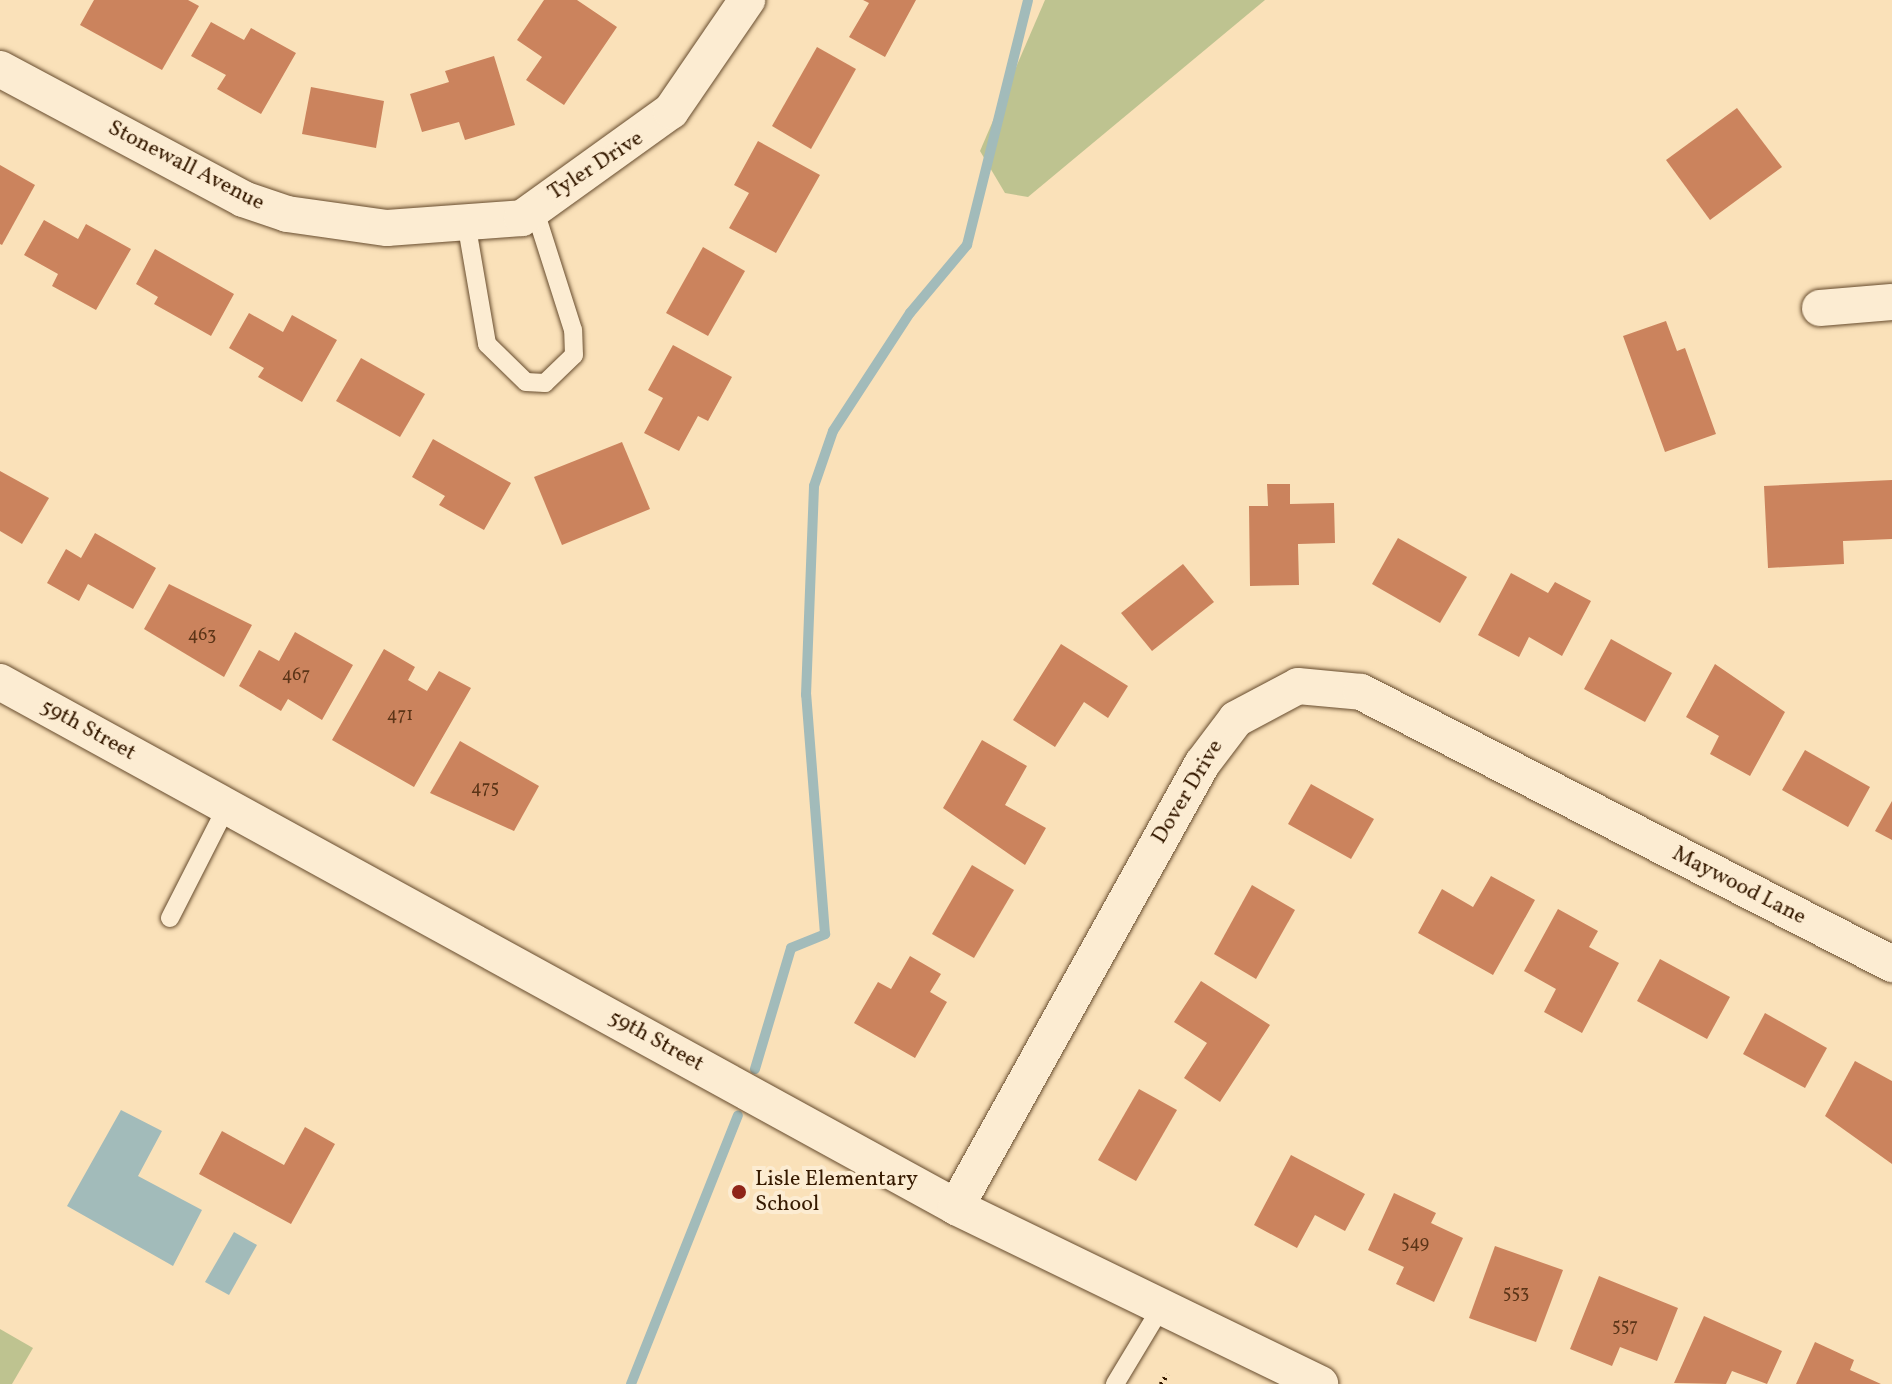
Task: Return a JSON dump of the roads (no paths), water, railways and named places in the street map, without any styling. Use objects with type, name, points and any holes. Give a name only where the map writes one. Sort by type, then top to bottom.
[{"type":"street","name":"Tyler Drive","points":[[473,222],[522,218],[671,111],[747,0]]},
{"type":"street","name":"Stonewall Avenue","points":[[0,69],[243,199],[287,214],[387,228],[473,222]]},
{"type":"street","points":[[1820,308],[1892,302]]},
{"type":"street","name":"59th Street","points":[[0,682],[956,1207],[1159,1311],[1320,1384]]},
{"type":"street","name":"Dover Drive","points":[[956,1207],[1202,764],[1255,703],[1298,686],[1361,692],[1586,808]]},
{"type":"street","name":"Maywood Lane","points":[[1586,808],[1892,964]]},
{"type":"lane","points":[[473,222],[487,344],[526,382],[545,383],[574,355],[573,330],[534,208]]},
{"type":"lane","points":[[170,918],[227,806]]},
{"type":"lane","points":[[1115,1384],[1159,1311]]},
{"type":"water","points":[[121,1110],[162,1131],[138,1176],[202,1210],[173,1266],[67,1206]]},
{"type":"water","points":[[234,1232],[257,1245],[229,1295],[205,1282]]},
{"type":"waterway","points":[[755,1069],[791,948],[825,934],[806,695],[814,486],[833,431],[910,313],[967,245],[1028,0]]},
{"type":"waterway","points":[[631,1384],[738,1115]]},
{"type":"place","name":"Lisle Elementary School","points":[[739,1192]]}]
